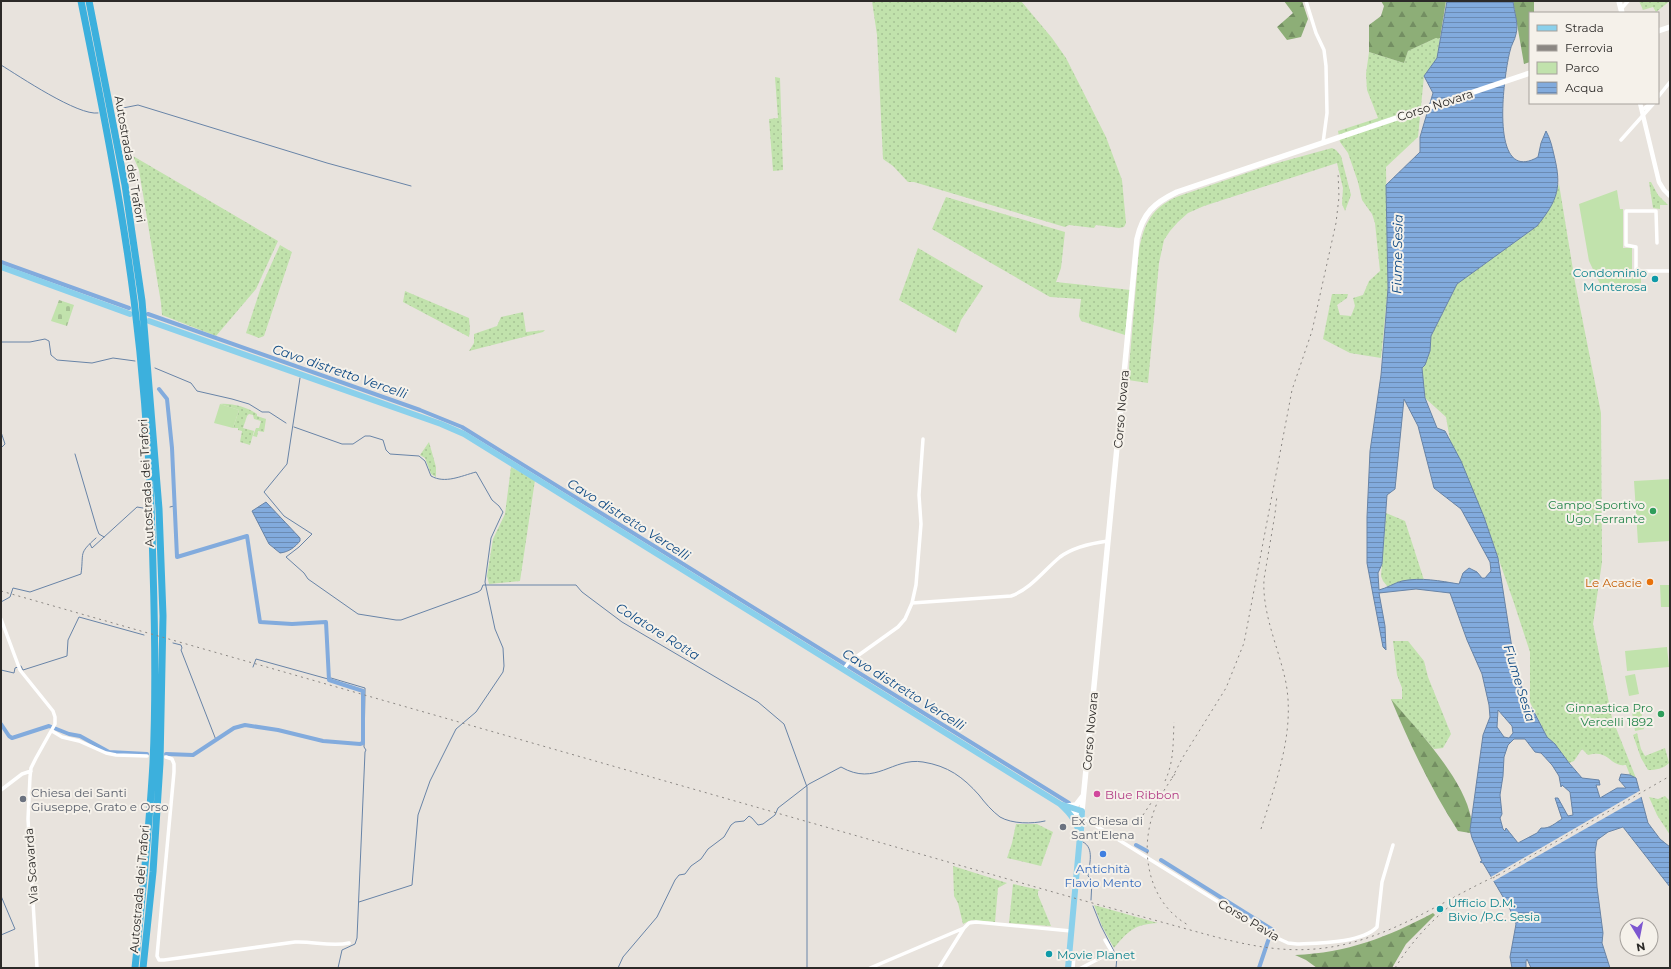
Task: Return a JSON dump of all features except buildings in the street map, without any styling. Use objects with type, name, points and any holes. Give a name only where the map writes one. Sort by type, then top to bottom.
[{"type":"highway","name":"Autostrada dei Trafori","points":[[81,1],[117,187],[134,301],[152,508],[155,618],[156,763],[135,968]]},
{"type":"highway","name":"Autostrada dei Trafori","points":[[89,1],[122,170],[142,301],[151,392],[160,517],[163,616],[156,763],[153,872],[143,968]]},
{"type":"main road","points":[[1619,1],[1621,11]]},
{"type":"main road","points":[[1659,31],[1670,27]]},
{"type":"main road","name":"Corso Novara","points":[[1068,968],[1137,239],[1143,219],[1150,209],[1162,199],[1177,192],[1529,73]]},
{"type":"main road","points":[[1,267],[130,314]]},
{"type":"main road","points":[[149,320],[453,428],[1068,809],[1082,814]]},
{"type":"main road","points":[[1068,809],[1076,805],[1084,794]]},
{"type":"main road","points":[[1068,809],[1078,825],[1080,836]]},
{"type":"street","points":[[1306,1],[1316,33],[1324,50],[1326,66],[1327,113],[1323,144]]},
{"type":"street","points":[[1621,11],[1628,1]]},
{"type":"street","points":[[1659,96],[1670,82]]},
{"type":"street","points":[[1640,104],[1659,182],[1670,196]]},
{"type":"street","points":[[1621,140],[1642,112],[1651,108],[1652,104]]},
{"type":"street","points":[[1657,243],[1656,212],[1626,211],[1626,245],[1636,247],[1636,270],[1670,271]]},
{"type":"street","points":[[844,669],[848,662],[898,627],[905,619],[912,603],[916,585],[921,524],[919,495],[923,439]]},
{"type":"street","points":[[912,603],[1011,596],[1023,590],[1061,556],[1078,549],[1108,542]]},
{"type":"street","name":"Via Scavarda","points":[[1,619],[18,667],[53,711],[55,724],[40,749],[31,771],[28,819],[37,968]]},
{"type":"street","points":[[52,731],[62,737],[79,740],[106,753],[116,755],[147,756]]},
{"type":"street","points":[[166,757],[172,759],[174,764],[174,772],[157,956],[159,960],[299,942],[340,945],[349,943]]},
{"type":"street","points":[[1,790],[22,774],[31,771]]},
{"type":"street","name":"Corso Pavia","points":[[1082,814],[1271,935],[1288,943],[1312,944],[1352,938],[1362,936],[1374,930],[1377,927],[1382,882],[1393,845]]},
{"type":"street","points":[[870,968],[976,922],[1072,931]]},
{"type":"street","points":[[939,968],[964,928]]},
{"type":"street","points":[[1081,968],[1112,952],[1105,940]]},
{"type":"street","points":[[1073,968],[1074,956]]},
{"type":"green space","points":[[872,1],[1021,1],[1052,38],[1066,58],[1106,137],[1122,180],[1126,223],[1124,227],[1119,228],[1096,225],[1094,228],[1069,225],[1065,227],[914,182],[908,182],[893,166],[883,159],[877,35]]},
{"type":"green space","points":[[1284,1],[1302,1],[1308,19],[1301,37],[1287,40],[1277,27],[1293,13]]},
{"type":"green space","points":[[1381,1],[1446,1],[1440,38],[1436,38],[1408,51],[1404,63],[1369,52],[1369,25],[1381,16],[1384,6]]},
{"type":"green space","points":[[1513,1],[1534,1],[1534,12],[1529,12],[1529,62],[1524,64]]},
{"type":"green space","points":[[1639,1],[1670,1],[1656,12],[1653,7],[1643,10]]},
{"type":"green space","points":[[1436,38],[1440,38],[1437,58],[1424,76],[1418,137],[1386,167],[1388,288],[1381,358],[1350,353],[1323,339],[1332,294],[1348,294],[1347,298],[1337,305],[1340,315],[1351,316],[1355,306],[1353,298],[1363,295],[1369,281],[1380,271],[1375,223],[1372,214],[1362,200],[1358,182],[1348,153],[1340,142],[1338,131],[1378,118],[1367,90],[1366,74],[1369,52],[1404,63],[1408,51]]},
{"type":"green space","points":[[775,77],[780,78],[783,170],[773,171],[769,119],[778,118]]},
{"type":"green space","points":[[1332,148],[1341,156],[1351,195],[1345,211],[1342,204],[1343,188],[1337,163],[1204,206],[1188,213],[1170,231],[1164,240],[1159,263],[1148,383],[1128,380],[1139,250],[1147,224],[1156,211],[1162,205],[1179,196],[1270,165]]},
{"type":"green space","points":[[133,156],[278,241],[256,289],[216,336],[162,315],[139,170]]},
{"type":"green space","points":[[1649,182],[1651,182],[1658,195],[1668,205],[1660,205],[1660,209],[1653,208]]},
{"type":"green space","points":[[1559,184],[1575,282],[1601,413],[1602,562],[1593,624],[1612,718],[1636,778],[1630,775],[1626,765],[1620,765],[1601,754],[1588,755],[1582,749],[1574,761],[1569,763],[1555,744],[1547,737],[1530,702],[1530,652],[1484,517],[1450,440],[1446,417],[1425,398],[1422,367],[1425,365],[1430,351],[1431,336],[1457,284],[1537,226],[1551,206]]},
{"type":"green space","points":[[1617,190],[1620,209],[1623,209],[1623,248],[1632,248],[1632,273],[1641,273],[1641,283],[1624,288],[1601,286],[1589,261],[1579,204]]},
{"type":"green space","points":[[946,197],[1065,232],[1061,268],[1056,282],[1131,290],[1125,335],[1081,321],[1079,316],[1081,299],[1050,297],[932,229]]},
{"type":"green space","points":[[280,245],[292,252],[264,336],[259,338],[246,333],[261,287]]},
{"type":"green space","points":[[918,248],[983,286],[961,320],[956,333],[899,300]]},
{"type":"green space","points":[[405,291],[469,318],[469,337],[403,302]]},
{"type":"green space","points":[[59,300],[74,305],[67,326],[51,321]]},
{"type":"green space","points":[[523,312],[526,332],[545,330],[543,332],[469,351],[474,343],[474,334],[497,326],[501,317]]},
{"type":"green space","points":[[220,404],[244,407],[257,414],[257,416],[266,419],[264,432],[258,431],[257,437],[253,436],[256,428],[259,428],[261,421],[254,419],[253,415],[249,414],[243,428],[254,431],[250,445],[240,442],[242,431],[238,430],[238,428],[233,428],[239,410]]},
{"type":"green space","points":[[220,404],[239,410],[233,428],[214,423]]},
{"type":"green space","points":[[429,442],[436,467],[436,477],[431,474],[425,458],[420,455]]},
{"type":"green space","points":[[511,467],[535,480],[520,581],[489,584],[487,576],[493,539],[505,514]]},
{"type":"green space","name":"Campo Sportivo Ugo Ferrante","points":[[1670,479],[1670,541],[1638,543],[1634,481]]},
{"type":"green space","points":[[1386,513],[1405,521],[1424,580],[1401,581],[1388,587],[1383,581],[1381,576]]},
{"type":"green space","points":[[1660,585],[1670,585],[1670,607],[1661,607]]},
{"type":"green space","points":[[1393,641],[1408,641],[1424,661],[1428,677],[1451,734],[1443,748],[1434,749],[1391,699],[1402,699],[1402,688],[1397,675]]},
{"type":"green space","points":[[1667,647],[1669,667],[1627,671],[1625,651]]},
{"type":"green space","points":[[1635,674],[1639,694],[1629,696],[1625,676]]},
{"type":"green space","points":[[1391,699],[1438,755],[1459,787],[1467,803],[1471,818],[1470,833],[1458,831],[1448,815],[1422,766]]},
{"type":"green space","points":[[1641,710],[1644,729],[1635,731],[1632,712]]},
{"type":"green space","points":[[1637,733],[1641,749],[1645,756],[1665,748],[1669,763],[1659,769],[1648,770],[1641,758],[1633,735]]},
{"type":"green space","points":[[1665,796],[1670,801],[1670,835],[1657,815],[1649,797],[1658,799]]},
{"type":"green space","points":[[1016,824],[1037,824],[1053,832],[1041,866],[1007,858]]},
{"type":"green space","points":[[953,866],[1007,883],[998,888],[995,922],[971,920],[963,924],[958,903],[954,896]]},
{"type":"green space","points":[[1013,884],[1040,890],[1038,891],[1038,895],[1051,926],[1009,923]]},
{"type":"green space","points":[[1094,905],[1158,923],[1138,927],[1128,933],[1114,948],[1102,926]]},
{"type":"green space","points":[[1433,913],[1435,915],[1406,944],[1392,968],[1317,968],[1306,960],[1295,955],[1332,951],[1367,942],[1416,922]]},
{"type":"water","name":"Fiume Sesia","points":[[1447,1],[1513,1],[1517,30],[1507,63],[1505,81],[1503,124],[1506,142],[1512,156],[1522,162],[1538,157],[1541,143],[1546,131],[1551,142],[1558,176],[1558,185],[1554,201],[1537,226],[1457,284],[1431,336],[1430,351],[1425,365],[1422,368],[1425,398],[1437,428],[1445,431],[1461,461],[1484,517],[1498,558],[1514,661],[1526,701],[1533,710],[1547,737],[1555,744],[1582,778],[1599,780],[1600,785],[1596,785],[1600,798],[1617,788],[1626,788],[1619,780],[1621,774],[1630,775],[1636,778],[1648,823],[1660,839],[1670,847],[1670,887],[1623,827],[1608,832],[1597,840],[1595,852],[1597,887],[1603,933],[1602,943],[1610,968],[1531,968],[1527,959],[1526,968],[1512,968],[1510,957],[1516,924],[1509,907],[1483,863],[1480,862],[1482,861],[1470,830],[1483,735],[1490,717],[1489,705],[1482,674],[1467,640],[1450,593],[1416,589],[1379,593],[1385,626],[1386,650],[1383,647],[1367,563],[1367,517],[1370,451],[1381,375],[1388,288],[1386,185],[1420,152],[1420,137],[1433,93],[1424,76],[1437,58]],"holes":[[[1404,399],[1418,426],[1434,488],[1461,509],[1490,562],[1491,571],[1485,578],[1482,578],[1477,572],[1469,568],[1463,573],[1459,584],[1416,579],[1399,582],[1379,590],[1378,573],[1382,564],[1387,495],[1395,489]],[[1498,710],[1512,726],[1513,733],[1509,738],[1504,737],[1497,727]],[[1514,739],[1525,739],[1535,752],[1541,753],[1552,765],[1559,776],[1561,787],[1562,785],[1570,792],[1573,815],[1568,816],[1558,798],[1555,798],[1562,819],[1550,827],[1541,828],[1537,833],[1518,843],[1506,828],[1505,831],[1503,829],[1500,818],[1502,814],[1500,795],[1504,757],[1508,745]]]},
{"type":"water","points":[[266,502],[300,538],[300,541],[289,550],[280,553],[269,544],[252,511]]},
{"type":"pier","points":[[1641,790],[1643,796],[1492,882],[1489,878]]},
{"type":"waterway","points":[[1,65],[63,102],[89,112],[98,113]]},
{"type":"waterway","points":[[118,109],[138,105],[327,163],[411,186]]},
{"type":"waterway","name":"Cavo distretto Vercelli","points":[[1,262],[129,308]]},
{"type":"waterway","name":"Cavo distretto Vercelli","points":[[148,314],[420,410],[462,427],[1069,803]]},
{"type":"waterway","points":[[1,342],[30,342],[45,339],[49,341],[51,355],[57,360],[92,363],[113,358],[135,361]]},
{"type":"waterway","points":[[155,368],[191,383],[197,391],[249,404],[262,412],[269,412],[286,423]]},
{"type":"waterway","name":"Colatore Rotta","points":[[300,378],[287,464],[264,492],[284,516],[312,534],[286,557],[304,573],[308,579],[358,614],[396,620],[401,620],[478,592],[481,590],[483,585],[576,585],[582,592],[622,622],[758,702],[784,724],[807,787],[807,968]]},
{"type":"waterway","points":[[159,389],[167,399],[172,448],[177,557],[247,536],[260,622],[292,624],[326,622],[329,680],[363,691],[363,743],[360,744],[323,741],[278,730],[245,725],[234,728],[193,755],[166,754]]},
{"type":"waterway","points":[[294,427],[342,444],[353,444],[365,436],[383,440],[386,450],[390,454],[419,456],[425,461],[431,476],[436,478],[447,479],[476,472],[492,500],[503,512],[491,538],[485,582],[495,629],[503,648],[503,672],[476,712],[456,729],[430,781],[418,815],[412,885],[359,902]]},
{"type":"waterway","points":[[1,432],[5,444],[1,448]]},
{"type":"waterway","points":[[75,454],[97,529],[99,534],[104,537]]},
{"type":"waterway","points":[[170,507],[174,506]]},
{"type":"waterway","points":[[90,544],[92,548],[137,507],[143,508]]},
{"type":"waterway","points":[[1,602],[10,597],[13,588],[30,592],[81,574],[82,557],[84,551],[86,547],[96,538]]},
{"type":"waterway","points":[[21,666],[23,670],[67,656],[68,640],[79,617],[144,635]]},
{"type":"waterway","points":[[173,643],[181,645],[181,650],[216,740]]},
{"type":"waterway","points":[[253,667],[256,659],[328,679]]},
{"type":"waterway","points":[[1,670],[14,673],[15,668],[18,667]]},
{"type":"waterway","points":[[331,678],[365,688],[364,747],[366,750],[357,938],[355,944],[342,950],[338,968]]},
{"type":"waterway","points":[[1,724],[12,738],[49,726],[69,734],[80,736],[109,752],[147,754]]},
{"type":"waterway","points":[[618,968],[623,957],[657,917],[675,880],[679,875],[685,874],[691,866],[701,859],[708,849],[724,837],[731,825],[735,822],[744,821],[749,816],[758,825],[763,824],[775,815],[778,808],[809,784],[841,767],[853,772],[864,774],[874,773],[902,763],[923,762],[940,766],[961,778],[1000,817],[1010,821],[1022,823],[1045,821]]},
{"type":"waterway","points":[[1083,842],[1087,845],[1090,852],[1088,876],[1092,880],[1091,900]]},
{"type":"waterway","name":"Cavo distretto Vercelli","points":[[1136,845],[1147,851]]},
{"type":"waterway","name":"Cavo distretto Vercelli","points":[[1161,860],[1273,930],[1259,968]]},
{"type":"waterway","points":[[1,896],[15,929],[1,935]]},
{"type":"waterway","points":[[1093,906],[1101,926],[1117,957],[1116,968]]},
{"type":"railway","points":[[1172,778],[1183,757],[1226,688],[1244,643],[1292,390],[1312,331],[1336,223],[1339,197],[1338,172]]},
{"type":"railway","points":[[1261,829],[1278,775],[1286,739],[1288,720],[1286,683],[1268,618],[1264,592],[1264,579],[1277,495]]},
{"type":"railway","points":[[1,591],[1074,898],[1207,935],[1252,945],[1296,950],[1319,949],[1342,945],[1367,938],[1401,925],[1498,875]]},
{"type":"railway","points":[[1165,781],[1172,760],[1174,722]]},
{"type":"railway","points":[[1175,774],[1159,799],[1153,814],[1147,846],[1148,862],[1151,878],[1165,905],[1176,917],[1190,926]]},
{"type":"railway","points":[[1493,878],[1670,776]]},
{"type":"railway","points":[[1143,815],[1155,797]]},
{"type":"railway","points":[[1395,968],[1424,930],[1440,914],[1459,899]]},
{"type":"place","name":"Condominio Monterosa","points":[[1655,279]]},
{"type":"place","name":"Campo Sportivo Ugo Ferrante","points":[[1653,511]]},
{"type":"place","name":"Le Acacie","points":[[1650,582]]},
{"type":"place","name":"Ginnastica Pro Vercelli 1892","points":[[1661,714]]},
{"type":"place","name":"Blue Ribbon","points":[[1097,794]]},
{"type":"place","name":"Chiesa dei Santi Giuseppe, Grato e Orso","points":[[23,799]]},
{"type":"place","name":"Ex Chiesa di Sant'Elena","points":[[1063,827]]},
{"type":"place","name":"Antichità Flavio Mento","points":[[1103,854]]},
{"type":"place","name":"Ufficio D.M. Bivio /P.C. Sesia","points":[[1440,909]]},
{"type":"place","name":"Movie Planet","points":[[1049,954]]}]
